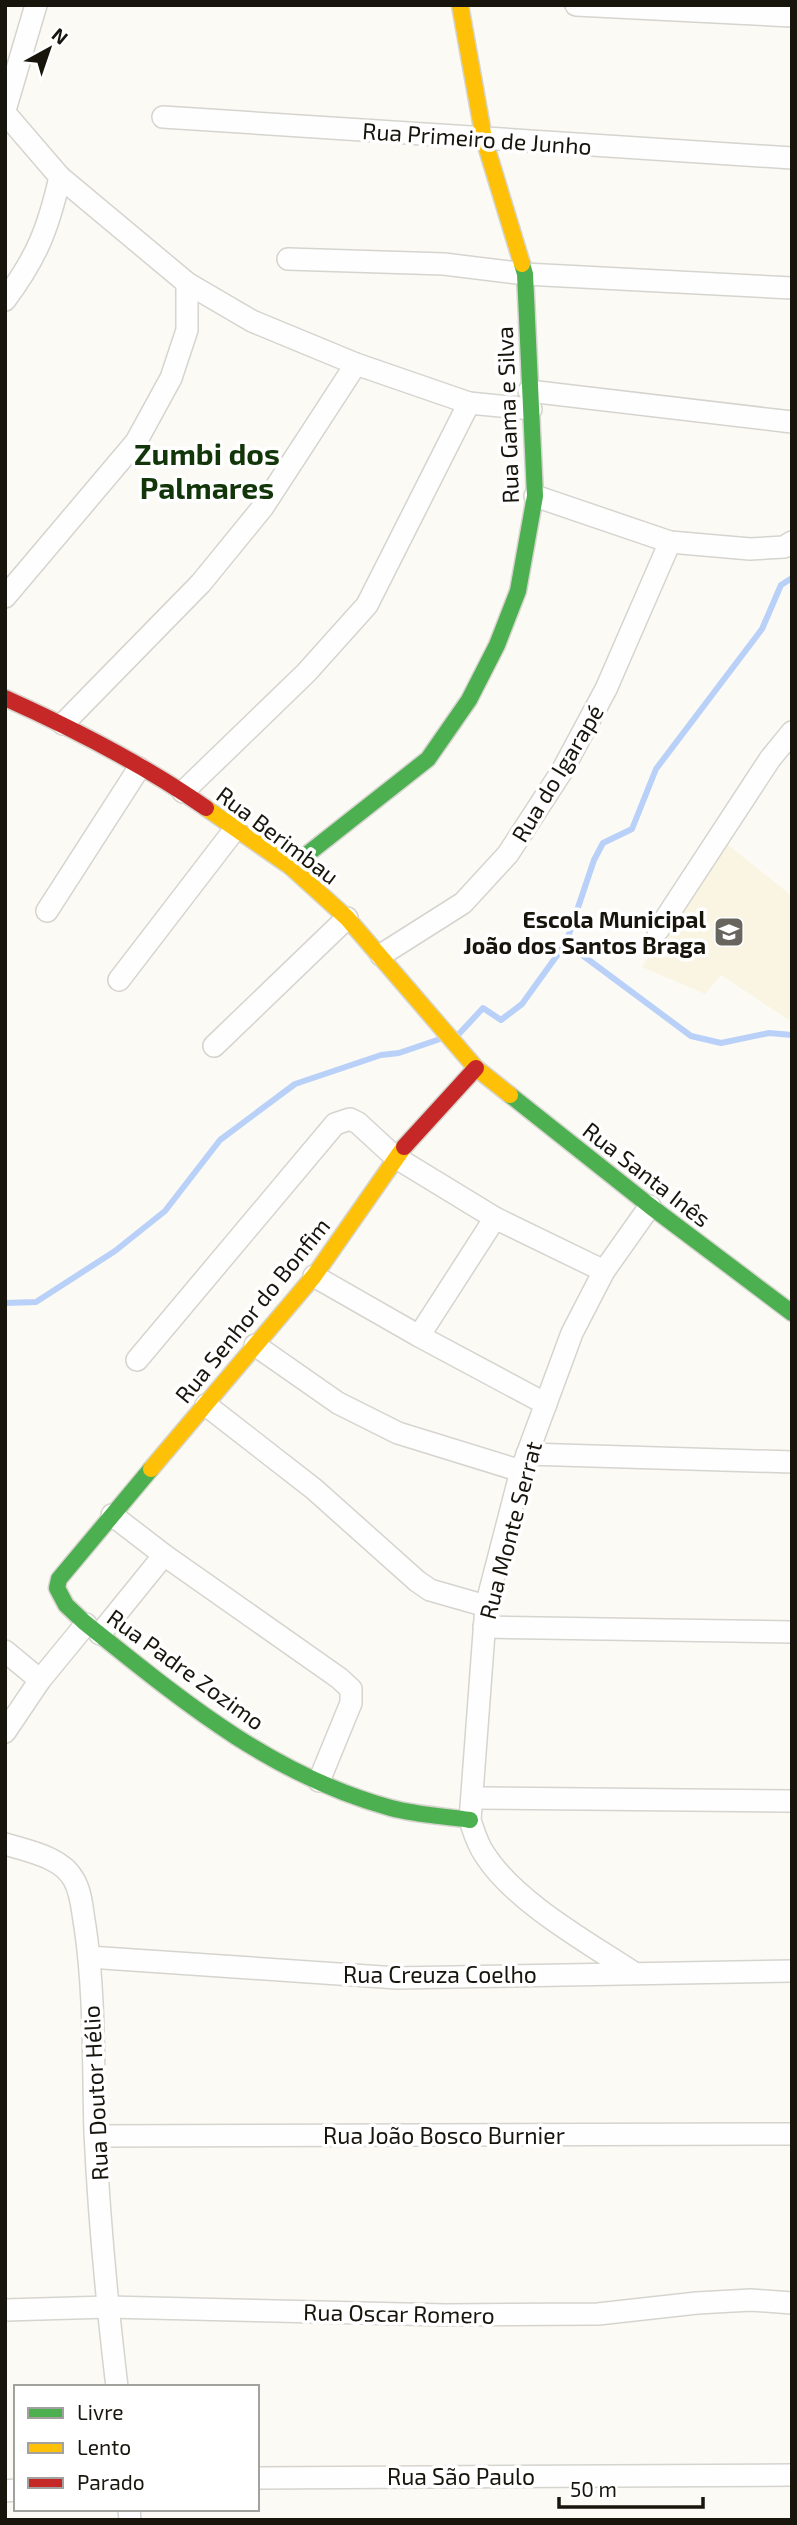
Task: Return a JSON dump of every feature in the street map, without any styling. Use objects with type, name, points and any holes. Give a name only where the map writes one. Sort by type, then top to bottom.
[{"type":"street","points":[[36,5],[5,111],[60,177],[187,283],[252,321],[356,364],[469,403],[530,400],[792,422]]},
{"type":"street","name":"Rua Gama e Silva","points":[[291,867],[428,759],[469,700],[497,645],[518,592],[536,496],[525,274],[484,139],[460,5]]},
{"type":"street","points":[[576,5],[792,16]]},
{"type":"street","name":"Rua Primeiro de Junho","points":[[163,117],[792,158]]},
{"type":"street","points":[[5,300],[28,269],[50,222],[60,177]]},
{"type":"street","points":[[288,259],[444,264],[525,274],[792,288]]},
{"type":"street","points":[[5,597],[136,442],[171,378],[187,330],[187,283]]},
{"type":"street","points":[[63,724],[201,583],[263,507],[356,364]]},
{"type":"street","points":[[183,792],[306,673],[367,605],[469,403]]},
{"type":"street","points":[[536,496],[670,542],[750,549],[788,545]]},
{"type":"street","name":"Rua do Igarapé","points":[[381,955],[463,903],[508,854],[562,771],[606,689],[670,542]]},
{"type":"street","name":"Rua Berimbau","points":[[5,698],[63,724],[183,792],[291,867],[348,918],[476,1068]]},
{"type":"street","points":[[658,930],[770,759],[792,732]]},
{"type":"street","points":[[47,911],[139,768]]},
{"type":"street","points":[[119,980],[235,829]]},
{"type":"street","points":[[214,1046],[348,918]]},
{"type":"street","name":"Rua Senhor do Bonfim","points":[[59,1579],[314,1276],[396,1157],[476,1068]]},
{"type":"street","name":"Rua Santa Inês","points":[[476,1068],[650,1206],[792,1313]]},
{"type":"street","points":[[137,1360],[335,1124],[351,1119],[396,1157],[495,1218],[604,1271]]},
{"type":"street","name":"Rua Monte Serrat","points":[[634,1973],[504,1880],[481,1849],[470,1820],[485,1616],[524,1463],[572,1333],[604,1271],[650,1206]]},
{"type":"street","points":[[419,1336],[495,1218]]},
{"type":"street","points":[[314,1276],[546,1404]]},
{"type":"street","points":[[255,1345],[338,1403],[398,1433],[524,1463],[792,1462]]},
{"type":"street","points":[[206,1405],[314,1489],[417,1581],[485,1616],[792,1632]]},
{"type":"street","points":[[112,1515],[351,1689],[351,1703],[319,1782]]},
{"type":"street","points":[[5,1732],[40,1680],[164,1555]]},
{"type":"street","name":"Rua Padre Zozimo","points":[[59,1579],[58,1592],[93,1629],[208,1720],[238,1740],[319,1782],[358,1798],[394,1809],[470,1820]]},
{"type":"street","points":[[5,1651],[40,1680]]},
{"type":"street","points":[[472,1798],[792,1801]]},
{"type":"street","name":"Rua Doutor Hélio","points":[[5,1844],[47,1857],[62,1866],[73,1878],[81,1905],[89,1957],[96,2136],[108,2307],[117,2385]]},
{"type":"street","name":"Rua Creuza Coelho","points":[[89,1957],[397,1978],[792,1971]]},
{"type":"street","name":"Rua João Bosco Burnier","points":[[96,2136],[792,2134]]},
{"type":"street","name":"Rua Oscar Romero","points":[[5,2310],[108,2307],[460,2315],[598,2314],[697,2303],[751,2300],[792,2302]]},
{"type":"street","name":"Rua São Paulo","points":[[259,2478],[792,2475]]},
{"type":"shaded area","name":"Escola Municipal João dos Santos Braga","points":[[727,844],[792,896],[792,1022],[721,975],[705,994],[642,967]]},
{"type":"waterway","points":[[458,1035],[483,1008],[501,1020],[522,1004],[566,943],[594,860],[603,843],[632,829],[656,769],[762,629],[781,585],[792,578]]},
{"type":"waterway","points":[[566,943],[691,1036],[721,1043],[769,1033],[792,1035]]},
{"type":"waterway","points":[[5,1303],[36,1302],[115,1251],[165,1211],[220,1140],[295,1084],[381,1055],[399,1053],[440,1039]]},
{"type":"traffic: fast","points":[[291,867],[428,759],[469,700],[497,645],[518,591],[535,496],[525,274],[522,264]]},
{"type":"traffic: fast","points":[[510,1095],[650,1206],[792,1313]]},
{"type":"traffic: fast","points":[[151,1469],[59,1579],[57,1588],[66,1605],[191,1706],[228,1732],[305,1776],[347,1794],[391,1808],[470,1820]]},
{"type":"traffic: slow","points":[[460,5],[484,139],[522,264]]},
{"type":"traffic: slow","points":[[206,808],[291,867],[347,918],[476,1068],[510,1095]]},
{"type":"traffic: slow","points":[[151,1469],[314,1276],[404,1147]]},
{"type":"traffic: jam","points":[[5,698],[108,748],[206,808]]},
{"type":"traffic: jam","points":[[404,1147],[476,1068]]},
{"type":"place","name":"Escola Municipal João dos Santos Braga","points":[[729,932]]},
{"type":"district","name":"Zumbi dos Palmares","points":[[207,470]]}]
